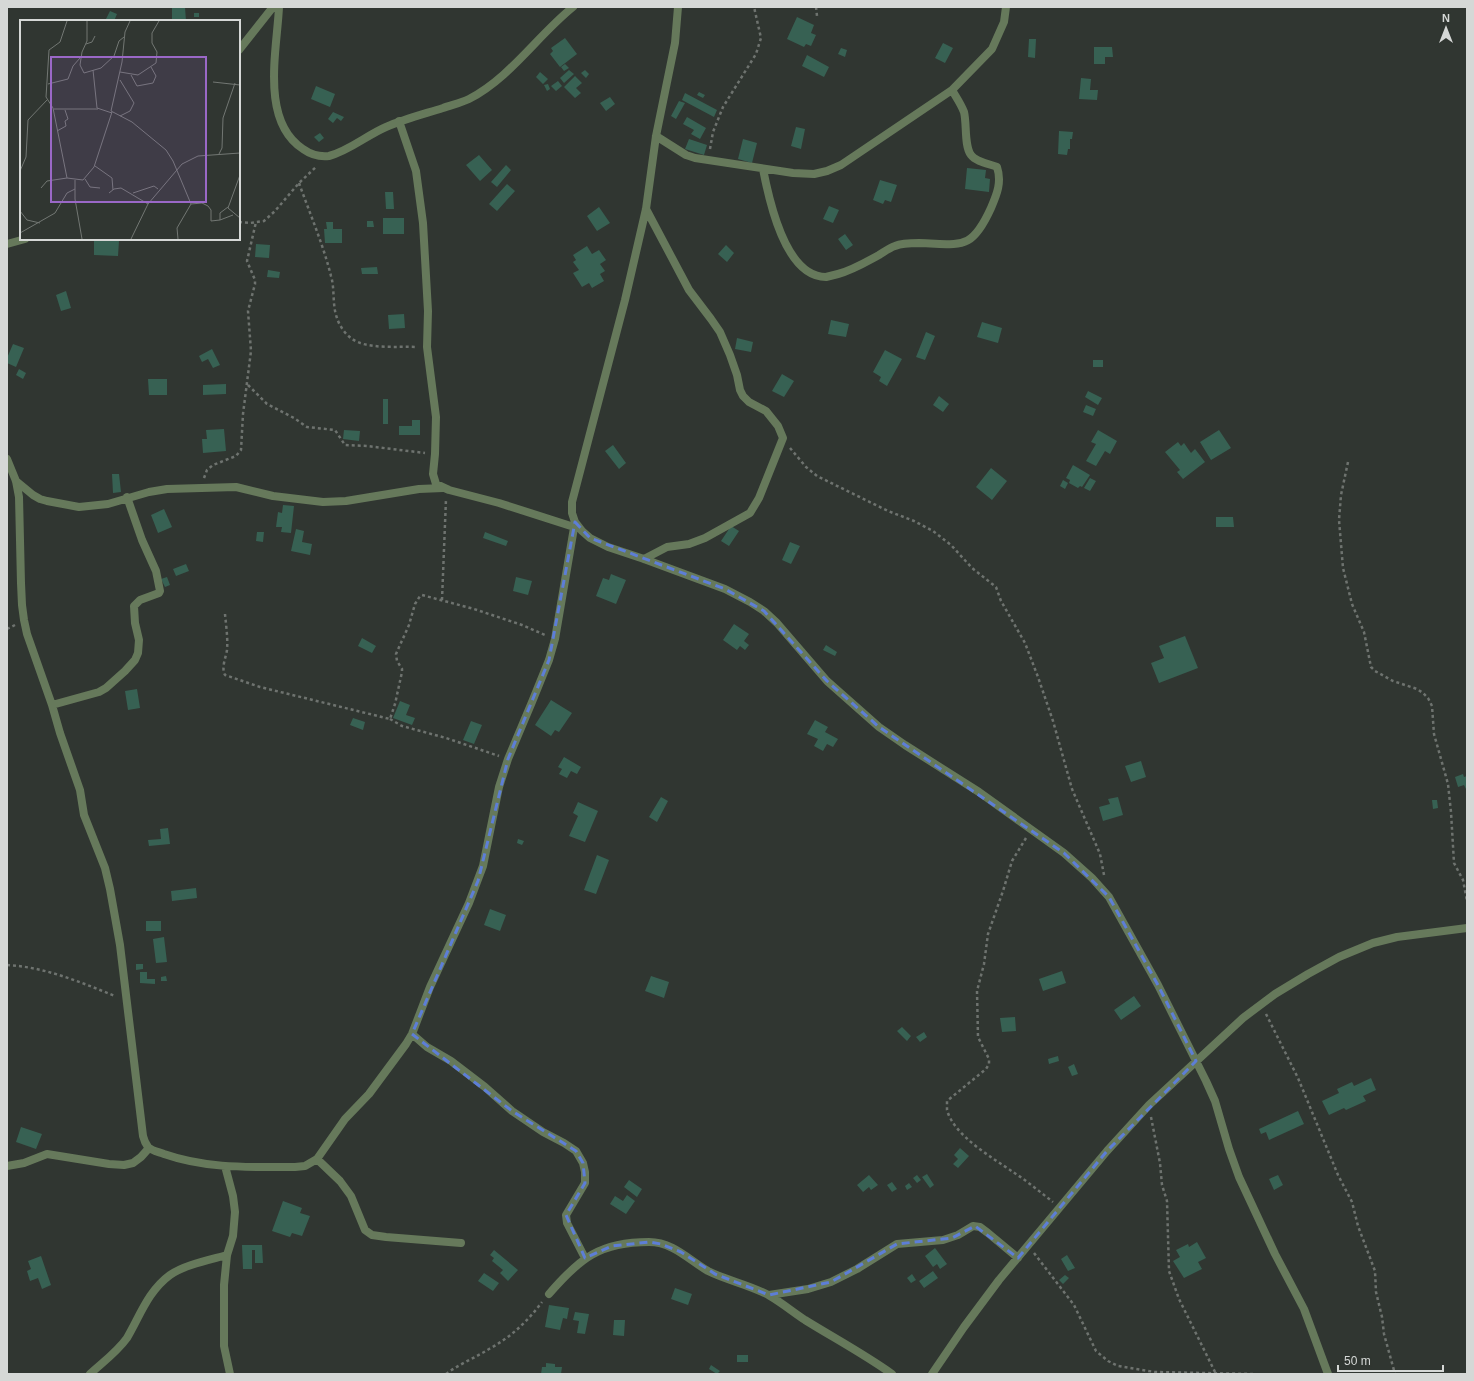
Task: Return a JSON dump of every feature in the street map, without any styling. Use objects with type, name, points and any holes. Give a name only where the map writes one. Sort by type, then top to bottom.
[{"type":"street","points":[[240,49],[273,7]]},
{"type":"street","points":[[279,7],[273,86],[279,113],[285,131],[296,144],[308,152],[328,156],[340,152],[383,128],[399,121],[468,100],[504,74],[573,7]]},
{"type":"street","points":[[7,459],[16,481],[19,497],[22,605],[27,634],[52,705],[61,738],[80,790],[84,815],[104,868],[110,889],[120,945],[145,1143],[149,1148],[178,1159],[200,1164],[225,1166],[305,1166],[317,1159],[345,1120],[369,1094],[390,1067],[412,1034],[430,988],[478,881],[487,847],[499,787],[508,759],[549,660],[555,639],[574,525],[572,502],[625,300],[646,209],[656,136],[675,43],[678,7]]},
{"type":"street","points":[[656,136],[686,155],[695,158],[793,173],[814,174],[827,171],[841,165],[952,90],[992,49],[1004,22],[1006,7]]},
{"type":"street","points":[[763,169],[776,220],[783,237],[800,265],[814,275],[827,277],[841,273],[863,264],[895,246],[908,242],[953,245],[968,242],[978,233],[988,215],[997,196],[1000,184],[1000,175],[997,167],[971,155],[967,142],[967,126],[964,112],[952,90]]},
{"type":"street","points":[[399,121],[415,165],[420,197],[426,263],[428,311],[427,347],[436,417],[433,469],[436,484],[443,488],[574,525],[590,538],[608,547],[725,589],[750,602],[764,611],[777,623],[827,682],[879,727],[1032,829],[1064,853],[1092,878],[1109,897],[1158,985],[1196,1061],[1215,1101],[1239,1177],[1275,1254],[1304,1309],[1328,1374]]},
{"type":"street","points":[[644,559],[667,547],[689,544],[705,538],[750,513],[754,509],[759,498],[783,438],[778,426],[766,411],[749,402],[743,396],[730,355],[720,332],[686,285],[646,209]]},
{"type":"street","points":[[7,244],[22,240]]},
{"type":"street","points":[[16,481],[33,495],[47,502],[79,507],[108,504],[127,497],[149,492],[199,488],[236,487],[273,496],[323,502],[346,502],[403,492],[443,488]]},
{"type":"street","points":[[52,705],[99,692],[113,683],[125,671],[135,660],[138,653],[139,640],[134,606],[140,600],[160,592],[156,571],[142,540],[127,497]]},
{"type":"street","points":[[932,1374],[974,1314],[1107,1150],[1149,1105],[1243,1018],[1308,974],[1339,957],[1373,943],[1397,937],[1467,928]]},
{"type":"street","points":[[412,1034],[485,1087],[512,1111],[543,1132],[576,1151],[583,1163],[585,1183],[566,1215],[567,1223],[585,1258]]},
{"type":"street","points":[[7,1166],[24,1164],[47,1154],[124,1165],[133,1163],[141,1158],[149,1148]]},
{"type":"street","points":[[317,1159],[340,1181],[351,1196],[365,1230],[368,1233],[386,1237],[461,1243]]},
{"type":"street","points":[[225,1166],[233,1196],[235,1212],[233,1236],[227,1255],[224,1285],[224,1346],[230,1374]]},
{"type":"street","points":[[769,1295],[808,1290],[831,1282],[857,1269],[896,1244],[943,1240],[958,1235],[973,1226],[980,1227],[988,1232],[1018,1258]]},
{"type":"street","points":[[549,1294],[565,1276],[585,1258],[600,1250],[612,1246],[650,1242],[661,1244],[681,1252],[715,1274],[769,1295],[803,1319],[892,1374]]},
{"type":"street","points":[[90,1374],[119,1348],[148,1300],[162,1282],[176,1271],[203,1261],[227,1255]]},
{"type":"path","points":[[708,160],[713,132],[723,107],[756,54],[761,38],[754,7]]},
{"type":"path","points":[[816,7],[817,16]]},
{"type":"path","points":[[240,222],[264,221],[275,212],[299,183],[328,156]]},
{"type":"path","points":[[299,183],[330,270],[337,318],[344,331],[350,338],[361,344],[427,347]]},
{"type":"path","points":[[199,488],[209,468],[222,460],[236,456],[241,450],[243,414],[251,351],[248,311],[255,284],[247,261],[256,222]]},
{"type":"path","points":[[247,385],[267,404],[294,418],[307,427],[335,430],[345,445],[435,454]]},
{"type":"path","points":[[783,438],[802,462],[817,476],[888,512],[914,521],[933,531],[951,545],[972,568],[996,587],[1001,601],[1025,643],[1038,677],[1053,721],[1072,789],[1100,854],[1104,876]]},
{"type":"path","points":[[1348,462],[1341,496],[1339,520],[1343,568],[1350,597],[1364,632],[1371,667],[1375,671],[1393,681],[1417,689],[1428,698],[1432,706],[1434,734],[1448,784],[1454,863],[1463,880],[1467,901]]},
{"type":"path","points":[[442,600],[446,498],[443,488]]},
{"type":"path","points":[[390,719],[396,704],[402,672],[402,668],[397,661],[396,654],[409,625],[418,598],[422,595],[522,625],[555,639]]},
{"type":"path","points":[[225,614],[227,648],[223,672],[225,675],[260,687],[390,719],[402,726],[446,738],[508,759]]},
{"type":"path","points":[[1032,829],[1012,861],[986,940],[984,964],[977,991],[977,1008],[978,1037],[990,1059],[989,1064],[947,1101],[947,1110],[955,1125],[964,1136],[997,1163],[1012,1172],[1060,1207]]},
{"type":"path","points":[[7,965],[38,968],[127,1001]]},
{"type":"path","points":[[1262,1005],[1298,1078],[1338,1175],[1352,1202],[1358,1226],[1374,1271],[1376,1292],[1382,1317],[1384,1334],[1395,1374]]},
{"type":"path","points":[[1149,1105],[1160,1163],[1162,1185],[1167,1201],[1169,1271],[1179,1300],[1216,1373]]},
{"type":"path","points":[[1028,1246],[1074,1305],[1096,1351],[1108,1361],[1118,1366],[1155,1372],[1254,1374]]},
{"type":"path","points":[[446,1374],[489,1350],[514,1333],[533,1314],[549,1294]]},
{"type":"highlighted area","points":[[575,522],[590,538],[725,589],[764,611],[827,681],[879,727],[1064,853],[1109,897],[1158,985],[1196,1061],[1107,1151],[1018,1258],[975,1226],[952,1238],[897,1244],[831,1282],[769,1295],[715,1274],[681,1252],[661,1244],[650,1242],[612,1246],[585,1258],[566,1215],[585,1183],[583,1163],[576,1151],[512,1111],[412,1034],[478,881],[508,759],[549,660]]},
{"type":"building","points":[[172,7],[185,7],[186,20],[172,20]]},
{"type":"building","points":[[110,11],[117,14],[114,20],[106,19]]},
{"type":"building","points":[[194,13],[199,13],[199,17],[194,17]]},
{"type":"building","points":[[797,17],[814,25],[811,33],[816,35],[811,46],[806,44],[804,47],[787,39]]},
{"type":"building","points":[[565,38],[577,54],[560,67],[550,54],[553,51],[551,48]]},
{"type":"building","points":[[1029,39],[1036,39],[1035,58],[1028,57]]},
{"type":"building","points":[[943,43],[953,48],[945,63],[935,58]]},
{"type":"building","points":[[1094,47],[1112,47],[1113,57],[1105,57],[1105,64],[1094,64]]},
{"type":"building","points":[[841,48],[847,50],[845,57],[838,54]]},
{"type":"building","points":[[807,55],[829,67],[824,77],[802,66]]},
{"type":"building","points":[[565,64],[569,68],[564,71],[561,67]]},
{"type":"building","points":[[569,70],[574,74],[564,83],[560,78]]},
{"type":"building","points":[[585,70],[589,74],[586,78],[581,73]]},
{"type":"building","points":[[540,72],[548,79],[543,84],[536,77]]},
{"type":"building","points":[[575,76],[582,83],[576,88],[581,93],[575,98],[564,87]]},
{"type":"building","points":[[1081,78],[1091,79],[1090,90],[1098,90],[1097,100],[1079,99]]},
{"type":"building","points":[[558,81],[562,86],[556,91],[551,86]]},
{"type":"building","points":[[548,84],[550,89],[547,91],[544,85]]},
{"type":"building","points":[[316,86],[335,94],[330,107],[311,99]]},
{"type":"building","points":[[699,92],[705,95],[703,98],[697,95]]},
{"type":"building","points":[[685,93],[717,110],[714,117],[682,100]]},
{"type":"building","points":[[610,97],[615,104],[606,111],[600,103]]},
{"type":"building","points":[[679,101],[685,103],[676,119],[671,116]]},
{"type":"building","points":[[333,112],[344,117],[341,121],[337,118],[333,123],[328,119]]},
{"type":"building","points":[[687,117],[706,128],[700,139],[691,134],[694,130],[683,124]]},
{"type":"building","points":[[796,127],[805,129],[801,149],[791,146]]},
{"type":"building","points":[[1059,131],[1073,132],[1072,139],[1070,139],[1070,149],[1068,149],[1067,155],[1058,154]]},
{"type":"building","points":[[320,133],[324,138],[319,142],[314,137]]},
{"type":"building","points":[[689,139],[707,145],[704,155],[685,149]]},
{"type":"building","points":[[743,139],[757,143],[752,163],[738,159]]},
{"type":"building","points":[[479,155],[492,170],[480,181],[466,165]]},
{"type":"building","points":[[506,165],[511,170],[497,187],[491,182]]},
{"type":"building","points":[[967,168],[986,170],[985,178],[990,179],[989,192],[965,189]]},
{"type":"building","points":[[880,180],[897,185],[891,202],[885,200],[883,204],[873,200]]},
{"type":"building","points":[[507,184],[515,191],[497,211],[489,204]]},
{"type":"building","points":[[385,192],[393,192],[394,209],[386,209]]},
{"type":"building","points":[[829,206],[839,210],[833,223],[823,219]]},
{"type":"building","points":[[599,207],[610,223],[597,231],[587,216]]},
{"type":"building","points":[[383,218],[404,218],[404,234],[383,234]]},
{"type":"building","points":[[367,221],[373,221],[374,227],[367,227]]},
{"type":"building","points":[[326,222],[333,222],[333,229],[342,229],[342,243],[325,243],[324,229],[327,229]]},
{"type":"building","points":[[845,234],[853,245],[846,250],[838,239]]},
{"type":"building","points":[[94,241],[119,241],[118,256],[94,255]]},
{"type":"building","points":[[256,244],[270,245],[269,258],[255,257]]},
{"type":"building","points":[[726,245],[734,253],[727,262],[718,254]]},
{"type":"building","points":[[587,246],[592,254],[599,250],[606,260],[600,264],[605,271],[600,274],[604,281],[592,288],[589,283],[582,287],[573,273],[579,270],[573,262],[576,260],[573,255]]},
{"type":"building","points":[[377,267],[378,274],[362,274],[361,268]]},
{"type":"building","points":[[268,270],[280,272],[279,278],[267,277]]},
{"type":"building","points":[[66,291],[71,308],[61,311],[56,295]]},
{"type":"building","points":[[404,314],[405,328],[389,329],[388,315]]},
{"type":"building","points":[[831,320],[849,324],[846,337],[828,334]]},
{"type":"building","points":[[982,322],[1002,328],[998,343],[977,337]]},
{"type":"building","points":[[926,332],[935,336],[925,360],[916,357]]},
{"type":"building","points":[[737,338],[753,342],[751,352],[735,349]]},
{"type":"building","points":[[13,344],[24,348],[16,367],[7,363],[7,358]]},
{"type":"building","points":[[212,349],[220,365],[213,368],[208,359],[202,362],[199,356]]},
{"type":"building","points":[[885,350],[902,359],[887,386],[879,381],[881,377],[873,372]]},
{"type":"building","points":[[1093,360],[1103,360],[1103,367],[1093,367]]},
{"type":"building","points":[[19,369],[26,373],[23,379],[16,375]]},
{"type":"building","points":[[782,374],[794,381],[784,397],[772,391]]},
{"type":"building","points":[[148,379],[167,379],[167,395],[149,395]]},
{"type":"building","points":[[226,384],[226,394],[203,395],[203,385]]},
{"type":"building","points":[[1088,391],[1102,398],[1098,405],[1085,397]]},
{"type":"building","points":[[939,396],[949,404],[943,412],[933,405]]},
{"type":"building","points":[[383,399],[388,399],[388,424],[383,424]]},
{"type":"building","points":[[1086,405],[1096,409],[1093,416],[1083,412]]},
{"type":"building","points":[[412,420],[420,420],[420,435],[399,435],[399,426],[412,426]]},
{"type":"building","points":[[224,429],[226,451],[203,453],[202,439],[207,439],[206,430]]},
{"type":"building","points":[[344,430],[360,431],[359,441],[343,439]]},
{"type":"building","points":[[1098,430],[1117,441],[1110,454],[1105,451],[1096,466],[1086,461],[1096,444],[1091,442]]},
{"type":"building","points":[[1219,430],[1231,448],[1211,460],[1200,442]]},
{"type":"building","points":[[1178,442],[1181,446],[1184,443],[1191,453],[1195,449],[1205,462],[1183,479],[1177,472],[1180,470],[1165,452]]},
{"type":"building","points":[[613,445],[626,463],[619,469],[605,451]]},
{"type":"building","points":[[1073,465],[1090,475],[1082,487],[1080,486],[1078,488],[1069,483],[1070,480],[1066,478]]},
{"type":"building","points":[[991,468],[1007,481],[992,500],[976,487]]},
{"type":"building","points":[[112,474],[119,474],[121,492],[113,493]]},
{"type":"building","points":[[1090,478],[1096,481],[1090,491],[1084,488]]},
{"type":"building","points":[[1063,480],[1068,483],[1065,489],[1060,486]]},
{"type":"building","points":[[283,505],[294,506],[291,533],[281,532],[282,527],[276,527],[278,512],[282,513]]},
{"type":"building","points":[[164,509],[172,527],[158,533],[151,515]]},
{"type":"building","points":[[1216,517],[1233,517],[1234,527],[1216,527]]},
{"type":"building","points":[[731,526],[739,531],[729,546],[721,541]]},
{"type":"building","points":[[296,529],[304,531],[302,542],[312,544],[310,555],[291,551]]},
{"type":"building","points":[[257,532],[264,532],[263,542],[256,541]]},
{"type":"building","points":[[485,532],[508,541],[506,546],[483,538]]},
{"type":"building","points":[[790,542],[800,546],[791,564],[782,560]]},
{"type":"building","points":[[186,564],[189,571],[176,576],[173,569]]},
{"type":"building","points":[[611,574],[626,580],[616,604],[596,596],[603,578],[609,580]]},
{"type":"building","points":[[167,577],[170,585],[165,587],[161,579]]},
{"type":"building","points":[[516,577],[532,581],[528,595],[513,591]]},
{"type":"building","points":[[734,624],[749,634],[744,641],[749,645],[745,650],[740,646],[737,650],[723,640]]},
{"type":"building","points":[[1185,636],[1198,668],[1159,683],[1151,663],[1164,658],[1159,646]]},
{"type":"building","points":[[362,638],[376,646],[372,653],[358,646]]},
{"type":"building","points":[[826,645],[837,652],[835,656],[823,650]]},
{"type":"building","points":[[137,689],[140,708],[128,710],[125,691]]},
{"type":"building","points":[[551,700],[572,713],[559,732],[555,730],[551,736],[535,725]]},
{"type":"building","points":[[400,701],[410,705],[406,715],[415,718],[412,725],[393,718]]},
{"type":"building","points":[[353,718],[365,722],[363,730],[350,725]]},
{"type":"building","points":[[815,720],[828,727],[825,732],[838,739],[833,747],[827,744],[823,751],[814,746],[818,739],[807,734]]},
{"type":"building","points":[[471,721],[482,725],[474,744],[463,740]]},
{"type":"building","points":[[564,757],[581,767],[577,774],[571,771],[567,778],[559,774],[562,769],[558,767]]},
{"type":"building","points":[[1141,761],[1146,777],[1131,782],[1125,766]]},
{"type":"building","points":[[1463,774],[1464,777],[1467,776],[1467,791],[1464,785],[1458,787],[1455,777]]},
{"type":"building","points":[[661,797],[668,801],[657,822],[649,817]]},
{"type":"building","points":[[1118,797],[1123,815],[1103,821],[1099,807],[1110,804],[1108,799]]},
{"type":"building","points":[[1432,800],[1437,800],[1438,808],[1433,809]]},
{"type":"building","points":[[578,802],[598,811],[585,842],[569,836],[578,816],[573,813]]},
{"type":"building","points":[[168,828],[170,844],[149,846],[148,840],[161,839],[160,829]]},
{"type":"building","points":[[518,839],[524,841],[522,845],[517,843]]},
{"type":"building","points":[[597,855],[609,860],[596,894],[584,890]]},
{"type":"building","points":[[196,888],[197,898],[172,901],[171,891]]},
{"type":"building","points":[[490,909],[506,915],[500,931],[484,925]]},
{"type":"building","points":[[146,921],[161,921],[161,931],[146,931]]},
{"type":"building","points":[[164,937],[167,962],[156,963],[153,939]]},
{"type":"building","points":[[136,964],[143,964],[143,969],[136,970]]},
{"type":"building","points":[[1062,971],[1066,983],[1043,991],[1039,979]]},
{"type":"building","points":[[140,972],[147,972],[147,979],[155,979],[155,984],[140,983]]},
{"type":"building","points":[[166,976],[167,981],[161,981],[161,977]]},
{"type":"building","points":[[651,976],[669,982],[664,998],[645,991]]},
{"type":"building","points":[[1134,996],[1141,1006],[1121,1020],[1114,1010]]},
{"type":"building","points":[[1015,1017],[1016,1031],[1002,1032],[1000,1018]]},
{"type":"building","points":[[902,1027],[911,1036],[907,1041],[897,1031]]},
{"type":"building","points":[[924,1032],[927,1037],[920,1042],[916,1037]]},
{"type":"building","points":[[1058,1056],[1059,1061],[1049,1064],[1048,1059]]},
{"type":"building","points":[[1074,1064],[1078,1074],[1072,1076],[1068,1067]]},
{"type":"building","points":[[1371,1078],[1376,1090],[1363,1096],[1366,1101],[1346,1110],[1344,1108],[1329,1115],[1322,1101],[1339,1093],[1337,1089],[1352,1082],[1354,1086]]},
{"type":"building","points":[[1298,1111],[1304,1124],[1269,1140],[1266,1132],[1261,1134],[1259,1129]]},
{"type":"building","points":[[21,1127],[42,1134],[36,1149],[16,1142]]},
{"type":"building","points":[[960,1148],[969,1156],[958,1168],[953,1164],[958,1159],[954,1155]]},
{"type":"building","points":[[927,1174],[934,1185],[930,1188],[922,1177]]},
{"type":"building","points":[[869,1175],[878,1185],[871,1190],[869,1187],[863,1192],[857,1185]]},
{"type":"building","points":[[917,1175],[921,1180],[917,1183],[913,1178]]},
{"type":"building","points":[[1278,1175],[1283,1185],[1274,1190],[1269,1179]]},
{"type":"building","points":[[629,1180],[642,1189],[637,1197],[624,1187]]},
{"type":"building","points":[[892,1182],[897,1189],[892,1192],[887,1185]]},
{"type":"building","points":[[909,1183],[912,1187],[907,1190],[905,1186]]},
{"type":"building","points":[[627,1195],[635,1201],[626,1214],[610,1204],[615,1196],[623,1201]]},
{"type":"building","points":[[283,1201],[302,1208],[300,1213],[310,1216],[302,1236],[292,1233],[290,1237],[272,1231]]},
{"type":"building","points":[[1197,1242],[1206,1258],[1198,1262],[1202,1269],[1184,1278],[1173,1261],[1180,1257],[1176,1250],[1188,1244],[1189,1247]]},
{"type":"building","points":[[242,1245],[262,1245],[263,1263],[255,1263],[255,1250],[252,1250],[252,1269],[243,1269]]},
{"type":"building","points":[[935,1248],[947,1264],[940,1269],[937,1264],[933,1267],[925,1256]]},
{"type":"building","points":[[494,1250],[518,1270],[508,1281],[500,1273],[503,1270],[492,1261],[494,1258],[490,1255]]},
{"type":"building","points":[[1067,1255],[1075,1268],[1068,1271],[1061,1259]]},
{"type":"building","points":[[41,1256],[51,1285],[42,1289],[38,1278],[30,1281],[27,1271],[31,1269],[28,1261]]},
{"type":"building","points":[[933,1271],[938,1278],[924,1288],[919,1281]]},
{"type":"building","points":[[484,1273],[499,1283],[493,1291],[478,1281]]},
{"type":"building","points":[[912,1274],[916,1280],[911,1283],[907,1278]]},
{"type":"building","points":[[1065,1275],[1069,1278],[1063,1284],[1059,1280]]},
{"type":"building","points":[[675,1288],[692,1294],[688,1305],[671,1299]]},
{"type":"building","points":[[549,1305],[569,1308],[567,1319],[563,1318],[560,1330],[545,1327]]},
{"type":"building","points":[[575,1312],[589,1314],[585,1334],[577,1333],[579,1321],[573,1320]]},
{"type":"building","points":[[614,1320],[625,1320],[624,1336],[613,1335]]},
{"type":"building","points":[[737,1355],[748,1355],[748,1362],[737,1362]]},
{"type":"building","points":[[546,1363],[555,1364],[555,1367],[562,1367],[561,1374],[541,1374],[542,1367],[546,1367]]},
{"type":"building","points":[[711,1365],[720,1371],[717,1374],[709,1369]]}]
